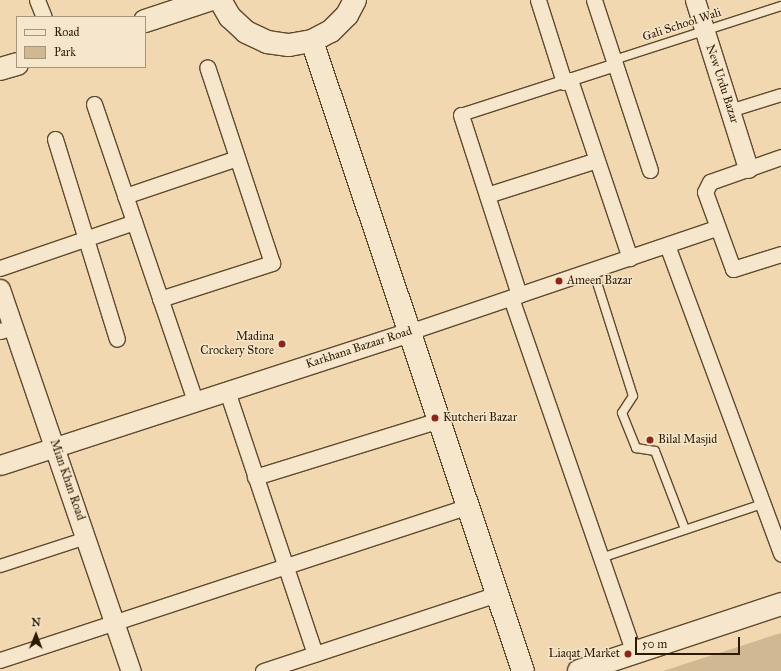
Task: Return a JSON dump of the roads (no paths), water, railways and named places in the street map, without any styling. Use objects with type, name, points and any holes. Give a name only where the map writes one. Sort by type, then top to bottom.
[{"type":"main road","points":[[146,21],[209,0]]},
{"type":"main road","points":[[220,0],[230,17],[246,32],[267,42],[289,45],[312,41],[331,31],[347,15],[355,0]]},
{"type":"main road","points":[[312,41],[523,671]]},
{"type":"main road","points":[[0,69],[16,64]]},
{"type":"main road","points":[[579,671],[781,604]]},
{"type":"street","points":[[37,0],[44,16]]},
{"type":"street","points":[[538,0],[597,160],[630,258]]},
{"type":"street","points":[[594,0],[650,170]]},
{"type":"street","name":"New Urdu Bazar","points":[[695,0],[748,168]]},
{"type":"street","points":[[615,62],[567,81],[461,115],[487,195],[515,296],[601,558],[634,653]]},
{"type":"street","points":[[160,299],[272,263],[207,67]]},
{"type":"street","points":[[730,111],[781,95]]},
{"type":"street","points":[[94,104],[195,401]]},
{"type":"street","points":[[55,139],[117,339]]},
{"type":"street","points":[[780,258],[734,269],[716,228],[705,187],[748,168],[781,157]]},
{"type":"street","points":[[125,196],[237,158]]},
{"type":"street","points":[[487,195],[597,160]]},
{"type":"street","points":[[0,268],[134,222]]},
{"type":"street","name":"Karkhana Bazaar Road","points":[[0,465],[409,332],[716,228]]},
{"type":"street","points":[[667,245],[781,554]]},
{"type":"street","name":"Mian Khan Road","points":[[0,289],[7,329],[56,446],[131,671]]},
{"type":"street","points":[[226,391],[315,654]]},
{"type":"street","points":[[256,477],[439,420]]},
{"type":"street","points":[[0,660],[468,506]]},
{"type":"street","points":[[0,566],[86,538]]},
{"type":"street","points":[[263,671],[497,594]]},
{"type":"lane","name":"Gali School Wali","points":[[615,62],[704,30],[781,6]]},
{"type":"lane","points":[[593,270],[633,396],[622,413],[636,448],[655,451],[685,530]]},
{"type":"lane","points":[[601,558],[762,504]]},
{"type":"place","name":"Ameen Bazar","points":[[559,281]]},
{"type":"place","name":"Madina Crockery Store","points":[[282,344]]},
{"type":"place","name":"Kutcheri Bazar","points":[[435,418]]},
{"type":"place","name":"Bilal Masjid","points":[[650,440]]},
{"type":"place","name":"Liaqat Market","points":[[628,654]]}]
